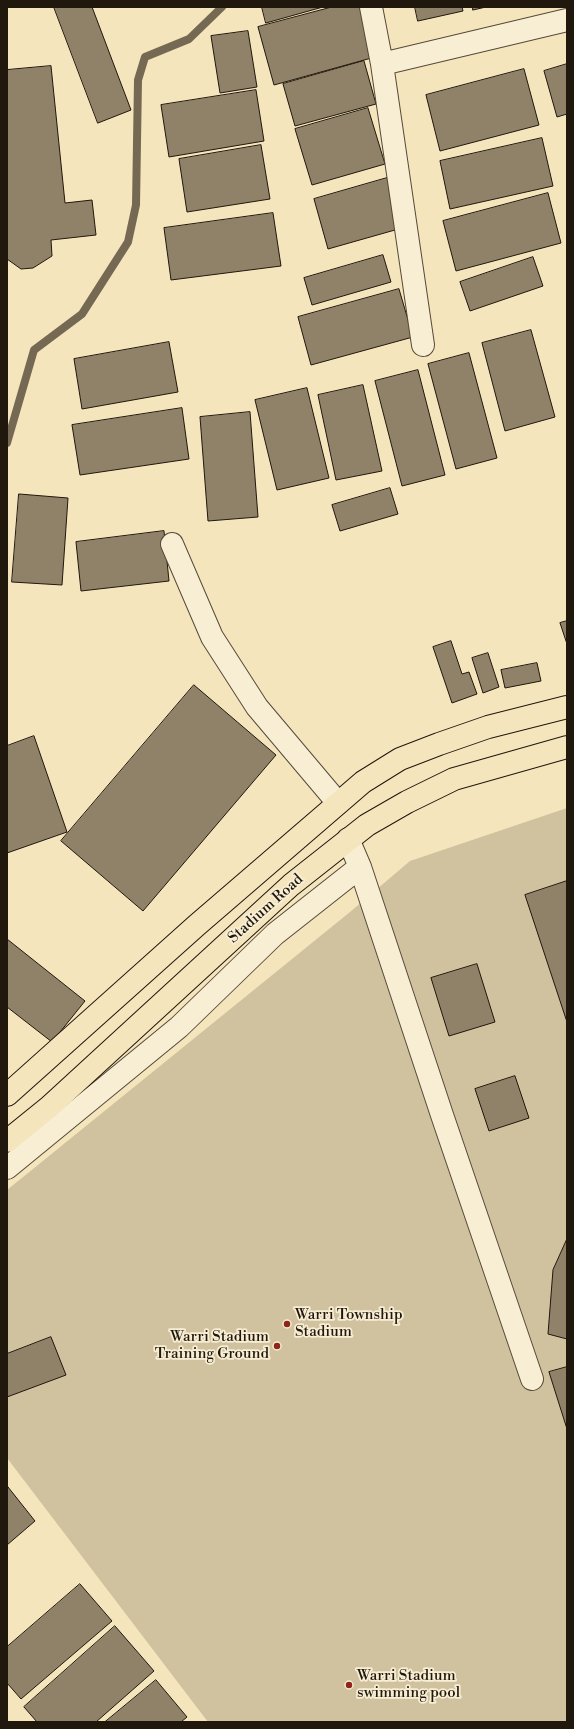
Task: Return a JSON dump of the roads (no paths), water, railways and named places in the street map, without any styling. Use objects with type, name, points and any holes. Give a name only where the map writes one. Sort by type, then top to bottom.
[{"type":"main road","points":[[7,1095],[197,925],[364,782],[400,759],[488,727],[567,707]]},
{"type":"main road","name":"Stadium Road","points":[[7,1141],[49,1107],[291,885],[367,825],[406,802],[454,779],[567,746]]},
{"type":"street","points":[[371,7],[382,64],[423,344]]},
{"type":"street","points":[[382,64],[567,20]]},
{"type":"street","points":[[172,544],[212,637],[257,707],[338,803]]},
{"type":"street","points":[[348,839],[360,867],[442,1115],[532,1379]]},
{"type":"street","points":[[7,1168],[179,1027],[275,934],[360,867]]},
{"type":"waterway","points":[[7,443],[34,350],[82,314],[128,242],[136,205],[138,80],[145,57],[189,39],[222,7]]},
{"type":"place","name":"Warri Township Stadium","points":[[287,1324]]},
{"type":"place","name":"Warri Stadium Training Ground","points":[[277,1346]]},
{"type":"place","name":"Warri Stadium swimming pool","points":[[349,1685]]}]
